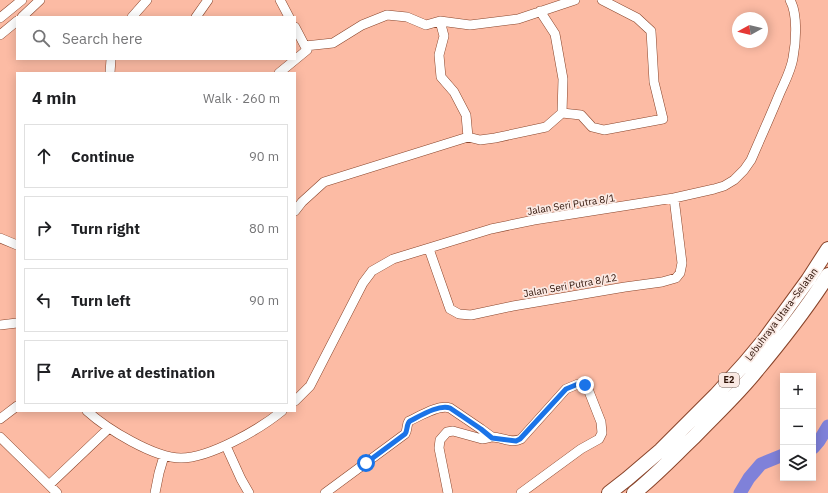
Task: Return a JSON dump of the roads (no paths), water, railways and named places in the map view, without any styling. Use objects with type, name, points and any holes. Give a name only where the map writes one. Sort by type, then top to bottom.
[{"type":"highway","name":"Lebuhraya Utara–Selatan","points":[[609,493],[661,450],[716,395],[745,363],[800,292],[828,249]]},
{"type":"highway","name":"Lebuhraya Utara–Selatan","points":[[634,493],[671,460],[726,405],[777,345],[828,275]]},
{"type":"street","points":[[0,18],[22,0]]},
{"type":"street","points":[[23,16],[40,0]]},
{"type":"street","points":[[133,16],[147,0]]},
{"type":"street","points":[[197,16],[208,0]]},
{"type":"street","points":[[280,0],[288,16]]},
{"type":"street","points":[[305,46],[332,43],[362,25],[387,15],[407,17],[426,25],[440,21],[470,25],[518,19],[575,0]]},
{"type":"street","points":[[296,210],[302,202],[324,182],[468,137],[480,140],[496,138],[546,127],[562,114],[581,115],[592,127],[604,130],[664,119],[654,82],[651,31],[637,18],[602,0]]},
{"type":"street","name":"Jalan Seri Putra 8/1","points":[[296,399],[310,386],[363,283],[372,271],[393,259],[491,229],[534,220],[674,198],[724,186],[734,180],[751,160],[791,68],[795,49],[795,18],[790,0]]},
{"type":"street","points":[[540,12],[555,34],[563,79],[562,114]]},
{"type":"street","points":[[440,21],[444,36],[439,55],[441,77],[454,92],[466,115],[468,137]]},
{"type":"street","points":[[0,35],[16,22]]},
{"type":"street","points":[[296,29],[308,50],[296,60]]},
{"type":"street","points":[[110,72],[111,60]]},
{"type":"street","points":[[280,72],[295,60]]},
{"type":"street","name":"Jalan Seri Putra 8/12","points":[[429,249],[450,309],[459,314],[471,315],[513,306],[662,282],[676,278],[680,273],[682,263],[674,198]]},
{"type":"street","points":[[0,238],[16,245]]},
{"type":"street","points":[[0,325],[16,323]]},
{"type":"street","points":[[448,493],[439,448],[440,440],[447,432],[453,430],[482,439],[492,438],[516,441],[520,439],[566,389],[578,384],[585,385],[601,422],[602,433],[599,439],[581,449],[521,493]]},
{"type":"street","points":[[325,493],[405,434],[410,421],[427,412],[447,406],[492,438]]},
{"type":"street","points":[[0,419],[16,407]]},
{"type":"street","points":[[88,412],[120,436],[164,456],[181,458],[200,455],[226,446],[254,430],[281,412]]},
{"type":"street","points":[[49,485],[109,428]]},
{"type":"street","points":[[0,437],[57,493]]},
{"type":"street","points":[[226,446],[249,493]]},
{"type":"street","points":[[155,493],[164,456]]},
{"type":"waterway","points":[[816,445],[828,426]]},
{"type":"waterway","points":[[740,493],[749,478],[761,464],[780,456]]}]
